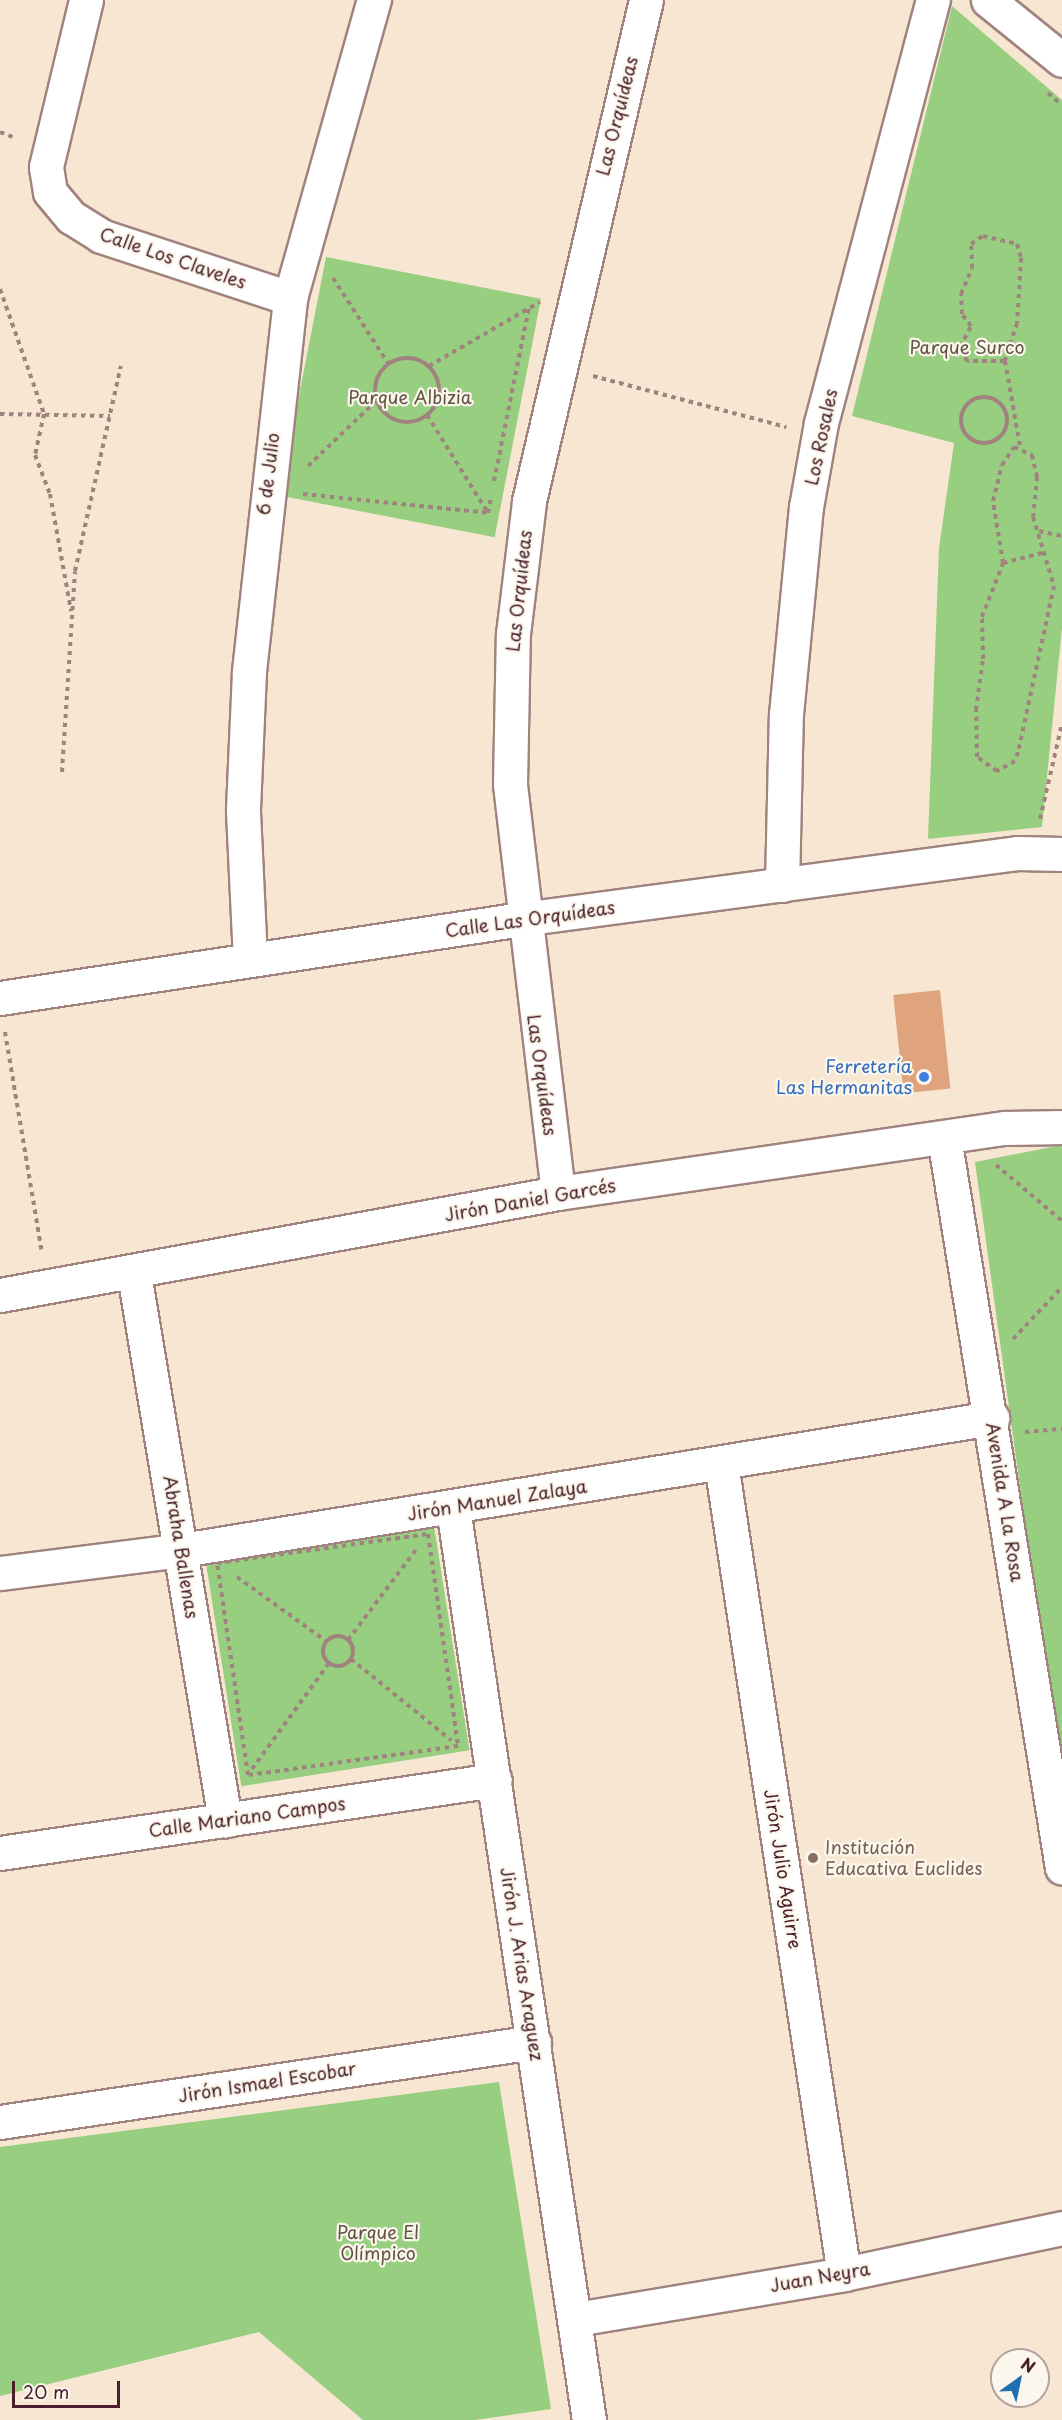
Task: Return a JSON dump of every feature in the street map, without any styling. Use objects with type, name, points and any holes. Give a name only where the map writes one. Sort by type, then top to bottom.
[{"type":"street","name":"Calle Los Claveles","points":[[86,0],[46,167],[50,192],[71,217],[101,236],[290,298]]},
{"type":"street","name":"6 de Julio","points":[[250,960],[243,808],[249,671],[273,492],[290,298],[374,0]]},
{"type":"street","name":"Las Orquídeas","points":[[558,1193],[522,919],[510,784],[510,693],[527,517],[576,281],[646,0]]},
{"type":"street","name":"Los Rosales","points":[[782,885],[795,601],[819,436],[933,0]]},
{"type":"street","points":[[988,0],[1062,60]]},
{"type":"street","name":"Calle Las Orquídeas","points":[[2,1011],[250,960],[522,919],[1018,853],[1062,854]]},
{"type":"street","name":"Jirón Daniel Garcés","points":[[0,1295],[134,1274],[558,1193],[944,1137],[1062,1127]]},
{"type":"street","name":"Avenida A La Rosa","points":[[944,1137],[992,1418],[1062,1868]]},
{"type":"street","name":"Abraha Ballenas","points":[[134,1274],[182,1550],[225,1820]]},
{"type":"street","name":"Jirón Manuel Zalaya","points":[[0,1572],[182,1550],[453,1508],[992,1418]]},
{"type":"street","name":"Jirón Julio Aguirre","points":[[721,1463],[844,2274]]},
{"type":"street","name":"Jirón J. Arias Araguez","points":[[453,1508],[576,2319],[589,2420]]},
{"type":"street","name":"Calle Mariano Campos","points":[[0,1853],[495,1780]]},
{"type":"street","name":"Jirón Ismael Escobar","points":[[0,2122],[534,2042]]},
{"type":"street","name":"Juan Neyra","points":[[576,2319],[844,2274],[1062,2228]]},
{"type":"path","points":[[1005,361],[967,361],[960,347],[971,326],[962,314],[961,294],[972,268],[971,244],[983,236],[1017,244],[1021,258],[1017,323],[1005,361],[1016,410],[1020,446],[1032,455],[1037,477],[1033,517],[1046,552],[1054,586],[1018,752],[1015,761],[997,771],[977,758],[976,710],[983,659],[982,617],[1003,563],[993,501],[1002,465],[1010,449],[1020,446]]},
{"type":"path","points":[[308,239],[388,363]]},
{"type":"path","points":[[429,366],[576,281]]},
{"type":"path","points":[[0,289],[44,414],[35,455],[50,494],[72,618]]},
{"type":"path","points":[[488,513],[529,308]]},
{"type":"path","points":[[409,358],[429,366],[439,386],[427,415],[398,421],[377,400],[376,380],[388,363],[409,358]]},
{"type":"path","points":[[62,772],[75,571],[122,366]]},
{"type":"path","points":[[558,367],[819,436]]},
{"type":"path","points":[[1004,410],[1006,420],[997,438],[977,442],[963,429],[963,409],[970,401],[989,397],[1004,410],[1016,410]]},
{"type":"path","points":[[273,492],[377,400]]},
{"type":"path","points":[[0,414],[111,416]]},
{"type":"path","points":[[427,415],[488,513]]},
{"type":"path","points":[[273,492],[527,517]]},
{"type":"path","points":[[1039,531],[1062,536]]},
{"type":"path","points":[[1003,563],[1046,552]]},
{"type":"path","points":[[1028,822],[1039,821],[1062,724]]},
{"type":"path","points":[[2,1011],[48,1288]]},
{"type":"path","points":[[994,1164],[1062,1221]]},
{"type":"path","points":[[982,1357],[1006,1346],[1062,1287]]},
{"type":"path","points":[[453,1508],[428,1534],[348,1640],[351,1659],[458,1746],[495,1780]]},
{"type":"path","points":[[217,1563],[428,1534]]},
{"type":"path","points":[[428,1534],[458,1746]]},
{"type":"path","points":[[182,1550],[217,1563],[326,1641],[329,1663],[248,1775],[225,1820]]},
{"type":"path","points":[[217,1563],[248,1775]]},
{"type":"path","points":[[326,1641],[341,1636],[348,1640]]},
{"type":"path","points":[[329,1663],[344,1666],[351,1659]]},
{"type":"path","points":[[248,1775],[458,1746]]},
{"type":"green space","name":"Parque Surco","points":[[952,6],[1062,100],[1062,628],[1042,827],[928,839],[939,548],[954,443],[852,416]]},
{"type":"green space","name":"Parque Albizia","points":[[326,257],[541,299],[495,537],[280,496]]},
{"type":"green space","points":[[1062,1145],[1062,1789],[975,1162]]},
{"type":"green space","points":[[434,1526],[470,1750],[241,1786],[206,1562]]},
{"type":"green space","name":"Parque El Olímpico","points":[[499,2082],[551,2409],[475,2420],[363,2420],[259,2332],[0,2396],[0,2147]]},
{"type":"building","points":[[940,990],[950,1088],[904,1093],[893,995]]},
{"type":"place","name":"Ferretería Las Hermanitas","points":[[924,1077]]},
{"type":"place","name":"Institución Educativa Euclides","points":[[813,1858]]}]
